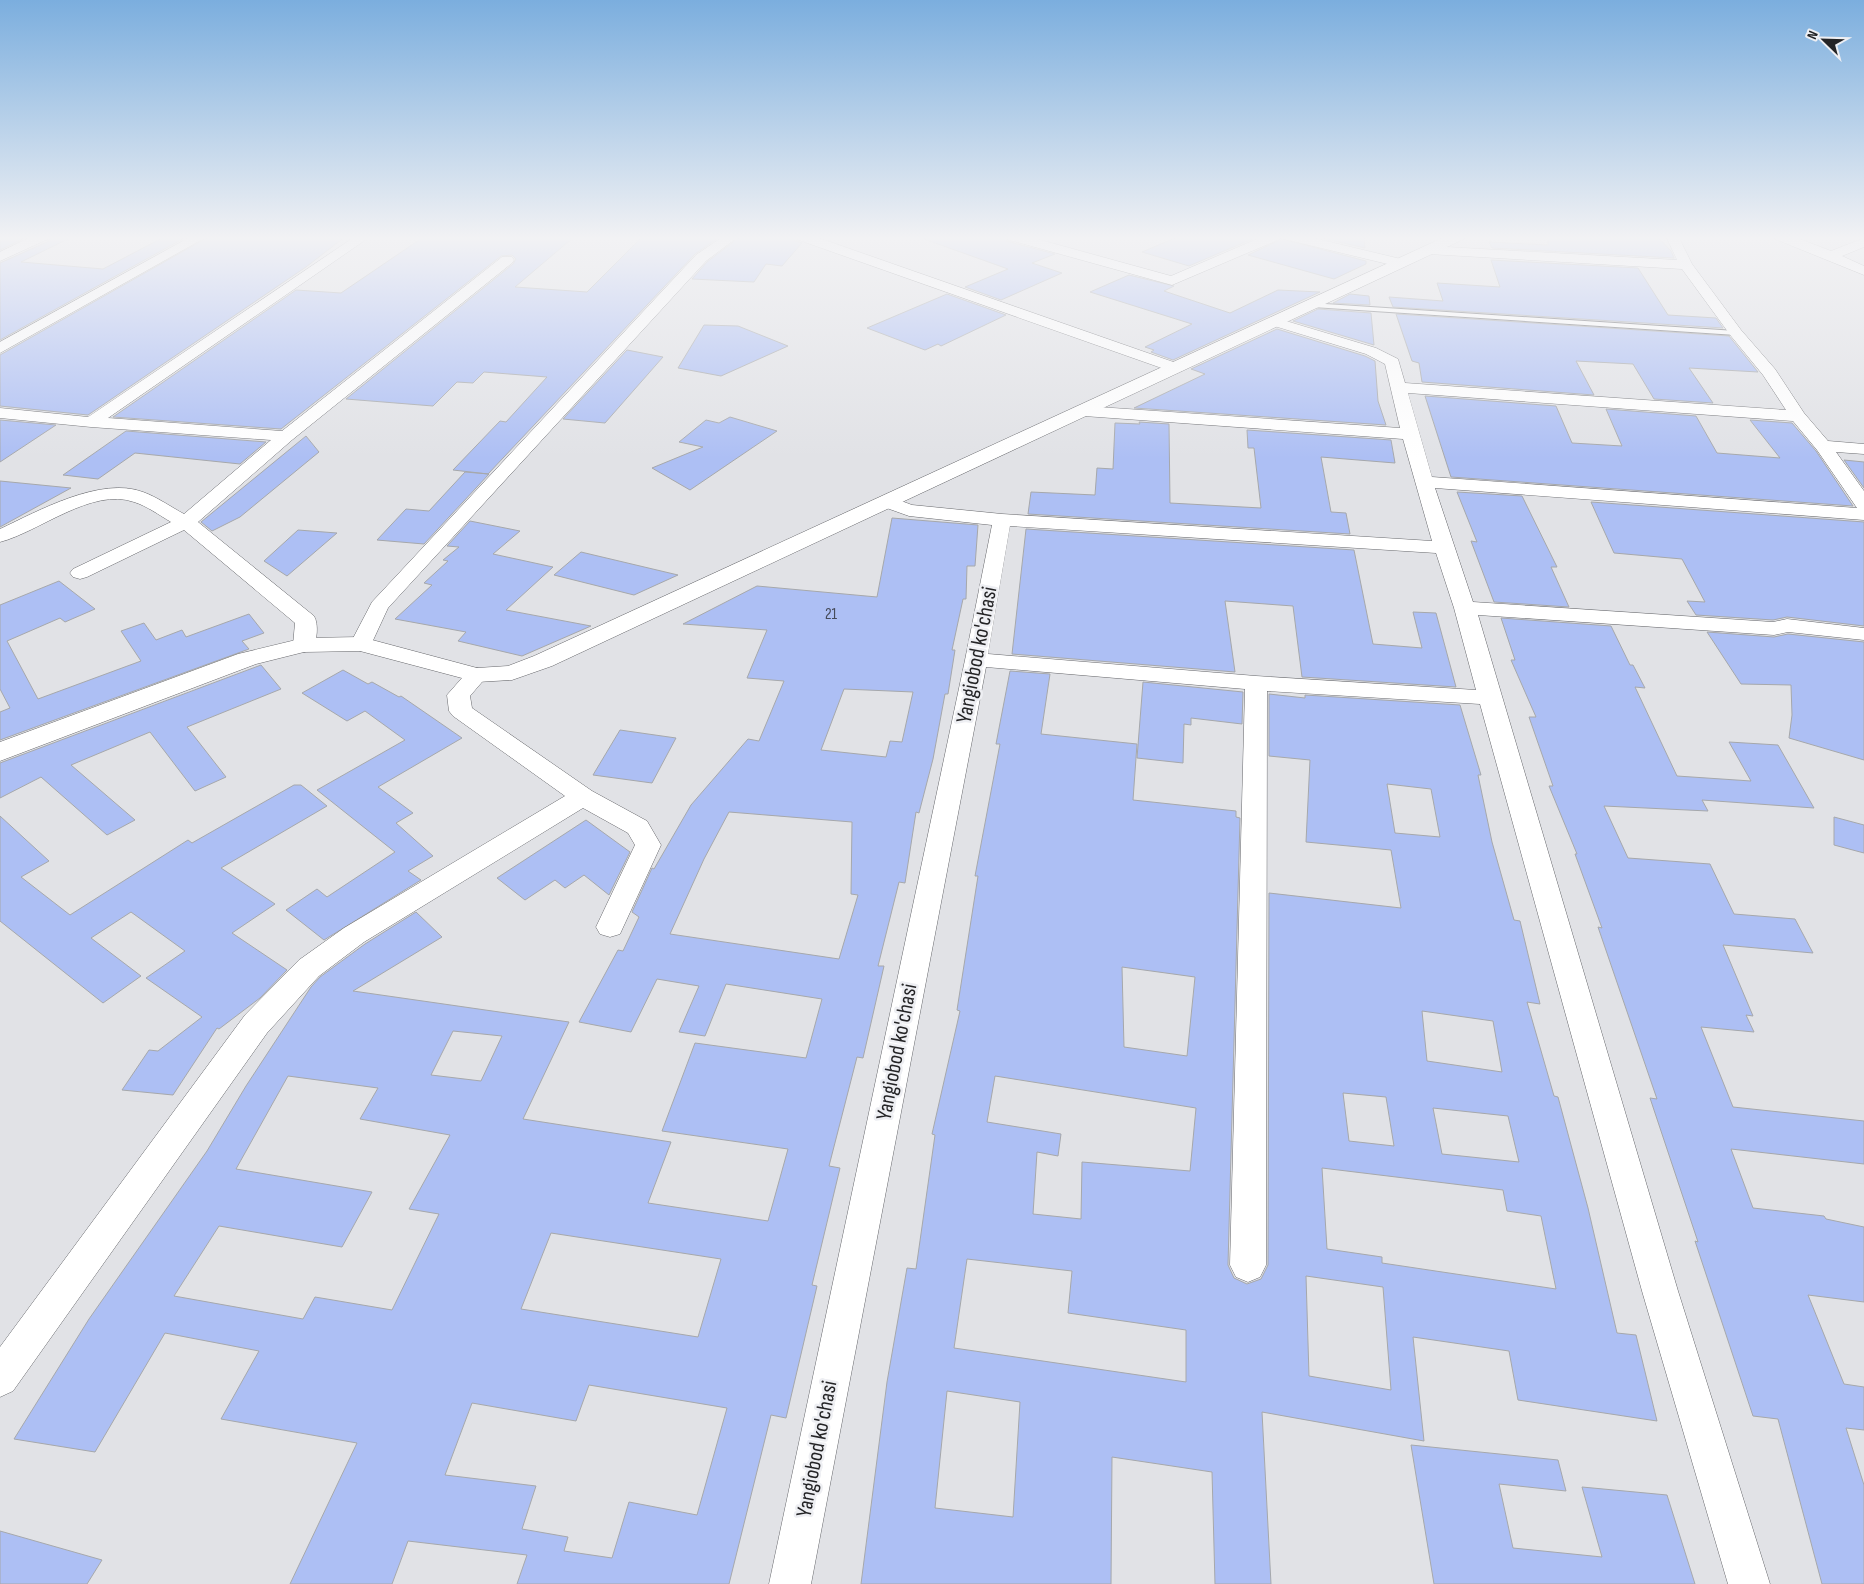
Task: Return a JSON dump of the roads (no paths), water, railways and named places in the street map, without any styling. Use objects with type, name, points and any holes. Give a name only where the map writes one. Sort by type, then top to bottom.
[{"type":"street","points":[[0,348],[69,310]]},
{"type":"street","points":[[91,422],[256,310]]},
{"type":"street","points":[[80,573],[186,522],[286,436],[444,310]]},
{"type":"street","points":[[361,644],[379,606],[653,310]]},
{"type":"street","points":[[1011,310],[1176,368]]},
{"type":"street","points":[[0,752],[247,659],[304,645],[361,644],[477,675],[512,673],[543,661],[1300,310]]},
{"type":"street","points":[[1719,310],[1769,372],[1798,416],[1823,446],[1864,504]]},
{"type":"street","points":[[1276,322],[1385,357],[1392,362],[1410,434],[1444,548],[1465,608],[1663,1300],[1748,1584]]},
{"type":"street","points":[[1399,387],[1798,416]]},
{"type":"street","points":[[1084,411],[1410,434]]},
{"type":"street","points":[[0,413],[91,422],[286,436]]},
{"type":"street","points":[[1823,446],[1864,449]]},
{"type":"street","points":[[1425,482],[1864,514]]},
{"type":"street","points":[[0,536],[61,506],[112,494],[138,496],[186,522],[306,621],[304,645]]},
{"type":"street","points":[[888,502],[909,510],[1002,520],[1444,548]]},
{"type":"street","name":"Yangiobod ko'chasi","points":[[790,1584],[976,660],[1002,520]]},
{"type":"street","points":[[1465,608],[1774,629],[1787,625],[1864,634]]},
{"type":"street","points":[[976,660],[1256,683],[1490,698]]},
{"type":"street","points":[[477,675],[458,695],[461,711],[582,797],[638,827],[648,845],[610,927]]},
{"type":"street","points":[[1248,1265],[1256,683]]},
{"type":"street","points":[[0,1378],[256,1024],[309,968],[354,935],[582,797]]},
{"type":"lane","points":[[1369,310],[1736,333]]}]
